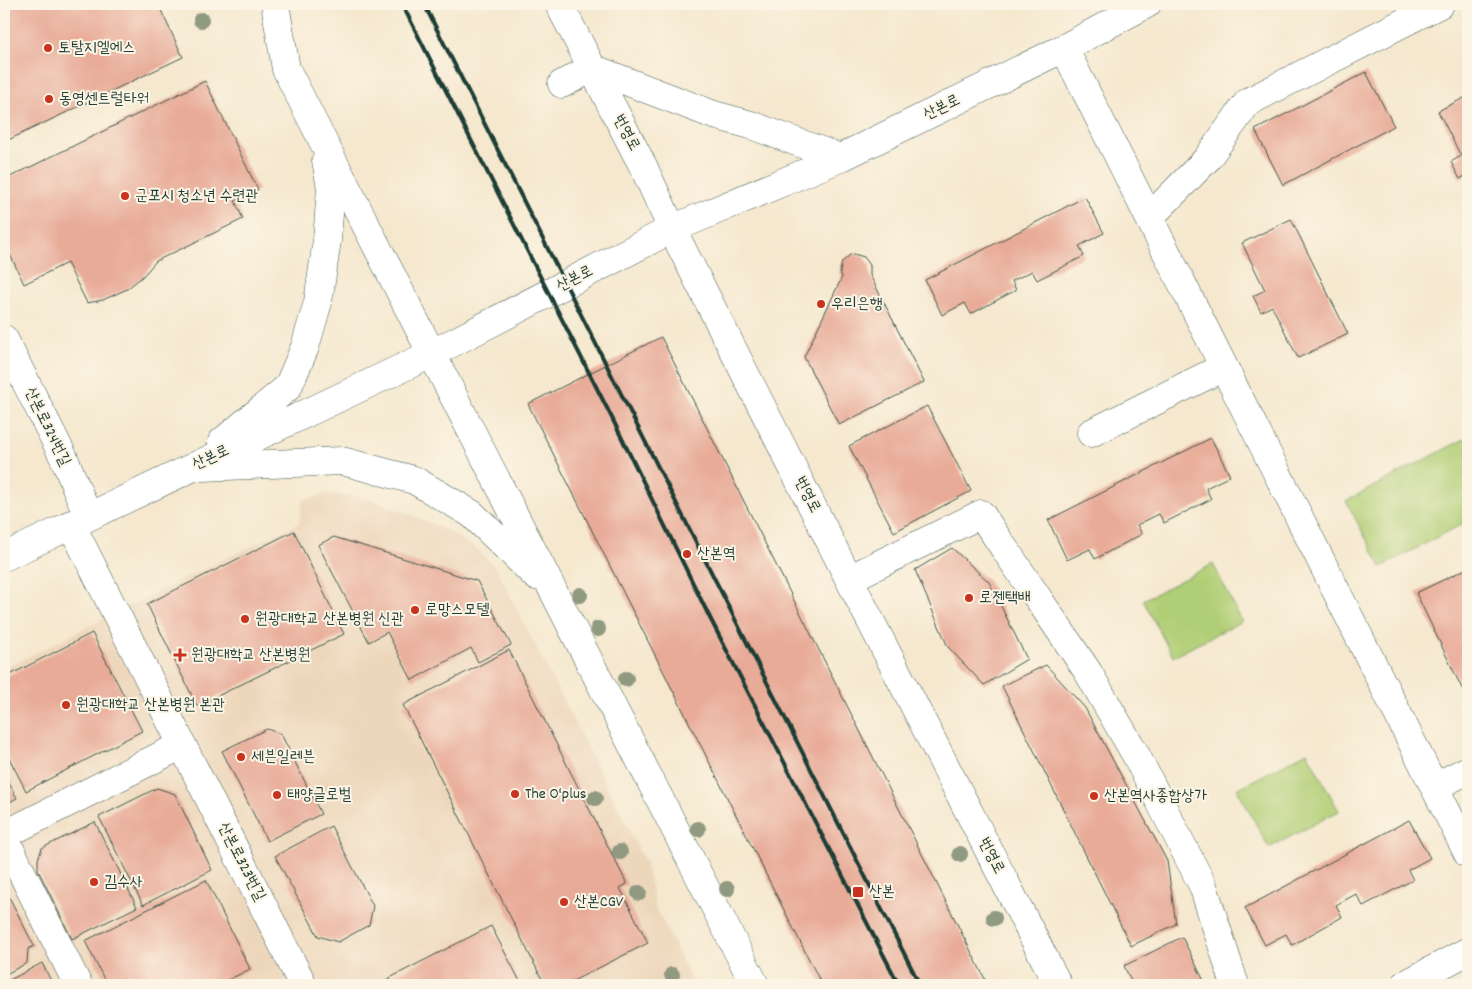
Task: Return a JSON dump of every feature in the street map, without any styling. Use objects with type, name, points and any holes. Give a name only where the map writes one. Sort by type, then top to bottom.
[{"type":"street","points":[[275,4],[286,69],[755,985]]},
{"type":"street","points":[[286,69],[295,4]]},
{"type":"street","name":"번영로","points":[[559,4],[644,168],[672,229],[849,579],[1058,985]]},
{"type":"street","name":"산본로","points":[[4,557],[431,354],[672,229],[840,158],[1064,48],[1147,4]]},
{"type":"street","points":[[1150,217],[1207,159],[1248,102],[1440,4]]},
{"type":"street","points":[[1064,48],[1376,672],[1436,786],[1468,854]]},
{"type":"street","points":[[562,84],[592,68],[714,115],[751,125],[840,158]]},
{"type":"street","points":[[192,467],[288,387],[305,347],[318,302],[327,240],[331,188],[322,139]]},
{"type":"street","name":"산본로324번길","points":[[4,339],[64,458],[80,520]]},
{"type":"street","points":[[1091,434],[1224,367]]},
{"type":"street","points":[[192,467],[342,462],[414,480],[472,514],[553,593]]},
{"type":"street","points":[[849,579],[981,514],[1088,672],[1137,758],[1203,886],[1235,985]]},
{"type":"street","name":"산본로323번길","points":[[80,520],[182,745],[297,983]]},
{"type":"street","points":[[78,985],[4,836],[182,745]]},
{"type":"street","points":[[1436,786],[1468,770]]},
{"type":"street","points":[[1404,985],[1468,951]]},
{"type":"shaded area","points":[[327,494],[356,496],[381,503],[425,521],[452,533],[478,550],[496,568],[646,864],[655,906],[694,985],[4,985],[4,669],[299,523],[303,500]]},
{"type":"green space","points":[[1468,437],[1468,521],[1381,567],[1346,501]]},
{"type":"green space","points":[[1213,564],[1242,621],[1173,657],[1143,600]]},
{"type":"green space","points":[[1307,752],[1339,811],[1269,848],[1237,789]]},
{"type":"building","name":"동영센트럴타워","points":[[4,4],[158,4],[183,57],[4,142]]},
{"type":"building","points":[[1366,72],[1394,126],[1283,185],[1255,130]]},
{"type":"building","name":"군포시 청소년 수련관","points":[[205,81],[258,190],[235,201],[243,219],[156,261],[143,276],[127,289],[103,300],[87,303],[67,263],[24,284],[4,242],[4,180]]},
{"type":"building","points":[[1468,96],[1468,174],[1460,179],[1451,162],[1461,156],[1438,111]]},
{"type":"building","points":[[1085,197],[1104,233],[1079,246],[1084,256],[1037,280],[1032,271],[1012,281],[1016,290],[971,314],[965,303],[942,315],[925,280]]},
{"type":"building","points":[[1291,219],[1348,334],[1298,358],[1272,306],[1261,312],[1253,296],[1265,290],[1242,243]]},
{"type":"building","points":[[854,254],[864,257],[870,265],[870,275],[924,382],[839,425],[804,357],[842,277],[840,272],[842,262]]},
{"type":"building","name":"산본역","points":[[661,337],[988,985],[822,985],[528,404]]},
{"type":"building","points":[[927,406],[971,491],[894,532],[849,446]]},
{"type":"building","points":[[1211,438],[1230,476],[1206,488],[1211,499],[1164,523],[1159,514],[1137,525],[1142,534],[1095,559],[1090,549],[1067,560],[1048,520]]},
{"type":"building","name":"원광대학교 산본병원","points":[[294,531],[344,634],[197,706],[147,604]]},
{"type":"building","points":[[334,537],[477,581],[511,645],[478,662],[471,648],[412,680],[387,632],[369,642],[318,545]]},
{"type":"building","points":[[952,548],[989,582],[1027,659],[984,685],[948,647],[915,570]]},
{"type":"building","points":[[1468,568],[1468,701],[1416,593]]},
{"type":"building","name":"원광대학교 산본병원 본관","points":[[92,633],[142,731],[26,791],[4,748],[4,678]]},
{"type":"building","name":"The O'plus","points":[[509,650],[627,884],[620,888],[648,943],[565,985],[545,985],[403,705]]},
{"type":"building","name":"산본역사종합상가","points":[[1046,665],[1085,708],[1167,861],[1176,924],[1131,946],[1002,686]]},
{"type":"building","points":[[267,729],[281,734],[321,814],[267,841],[222,751]]},
{"type":"building","points":[[4,774],[17,798],[4,805]]},
{"type":"building","points":[[157,788],[175,794],[212,870],[143,905],[99,817]]},
{"type":"building","points":[[1409,820],[1430,858],[1408,870],[1413,880],[1363,906],[1356,894],[1336,905],[1342,917],[1292,945],[1286,934],[1265,945],[1245,908]]},
{"type":"building","points":[[95,822],[137,907],[72,939],[38,870],[38,859],[42,848]]},
{"type":"building","points":[[331,826],[373,906],[369,925],[338,942],[318,936],[275,856]]},
{"type":"building","points":[[206,880],[250,969],[218,985],[107,985],[85,941]]},
{"type":"building","points":[[4,887],[34,946],[28,949],[27,963],[4,975]]},
{"type":"building","points":[[491,926],[522,985],[383,985],[382,982]]},
{"type":"building","points":[[1182,937],[1206,985],[1133,985],[1124,966]]},
{"type":"building","points":[[42,963],[53,985],[4,985],[4,983]]},
{"type":"railway","points":[[402,4],[612,418],[710,618],[899,985]]},
{"type":"railway","points":[[424,4],[920,985]]},
{"type":"place","name":"토탈지엘에스","points":[[48,48]]},
{"type":"place","name":"동영센트럴타워","points":[[49,99]]},
{"type":"place","name":"군포시 청소년 수련관","points":[[125,196]]},
{"type":"place","name":"우리은행","points":[[821,304]]},
{"type":"place","name":"산본역","points":[[687,554]]},
{"type":"place","name":"로젠택배","points":[[969,598]]},
{"type":"place","name":"로망스모텔","points":[[415,610]]},
{"type":"place","name":"원광대학교 산본병원 신관","points":[[245,619]]},
{"type":"place","name":"원광대학교 산본병원","points":[[180,655]]},
{"type":"place","name":"원광대학교 산본병원 본관","points":[[66,705]]},
{"type":"place","name":"세븐일레븐","points":[[241,757]]},
{"type":"place","name":"The O'plus","points":[[515,794]]},
{"type":"place","name":"태양글로벌","points":[[277,795]]},
{"type":"place","name":"산본역사종합상가","points":[[1094,796]]},
{"type":"place","name":"김수사","points":[[94,882]]},
{"type":"place","name":"산본","points":[[858,892]]},
{"type":"place","name":"산본CGV","points":[[564,902]]}]
